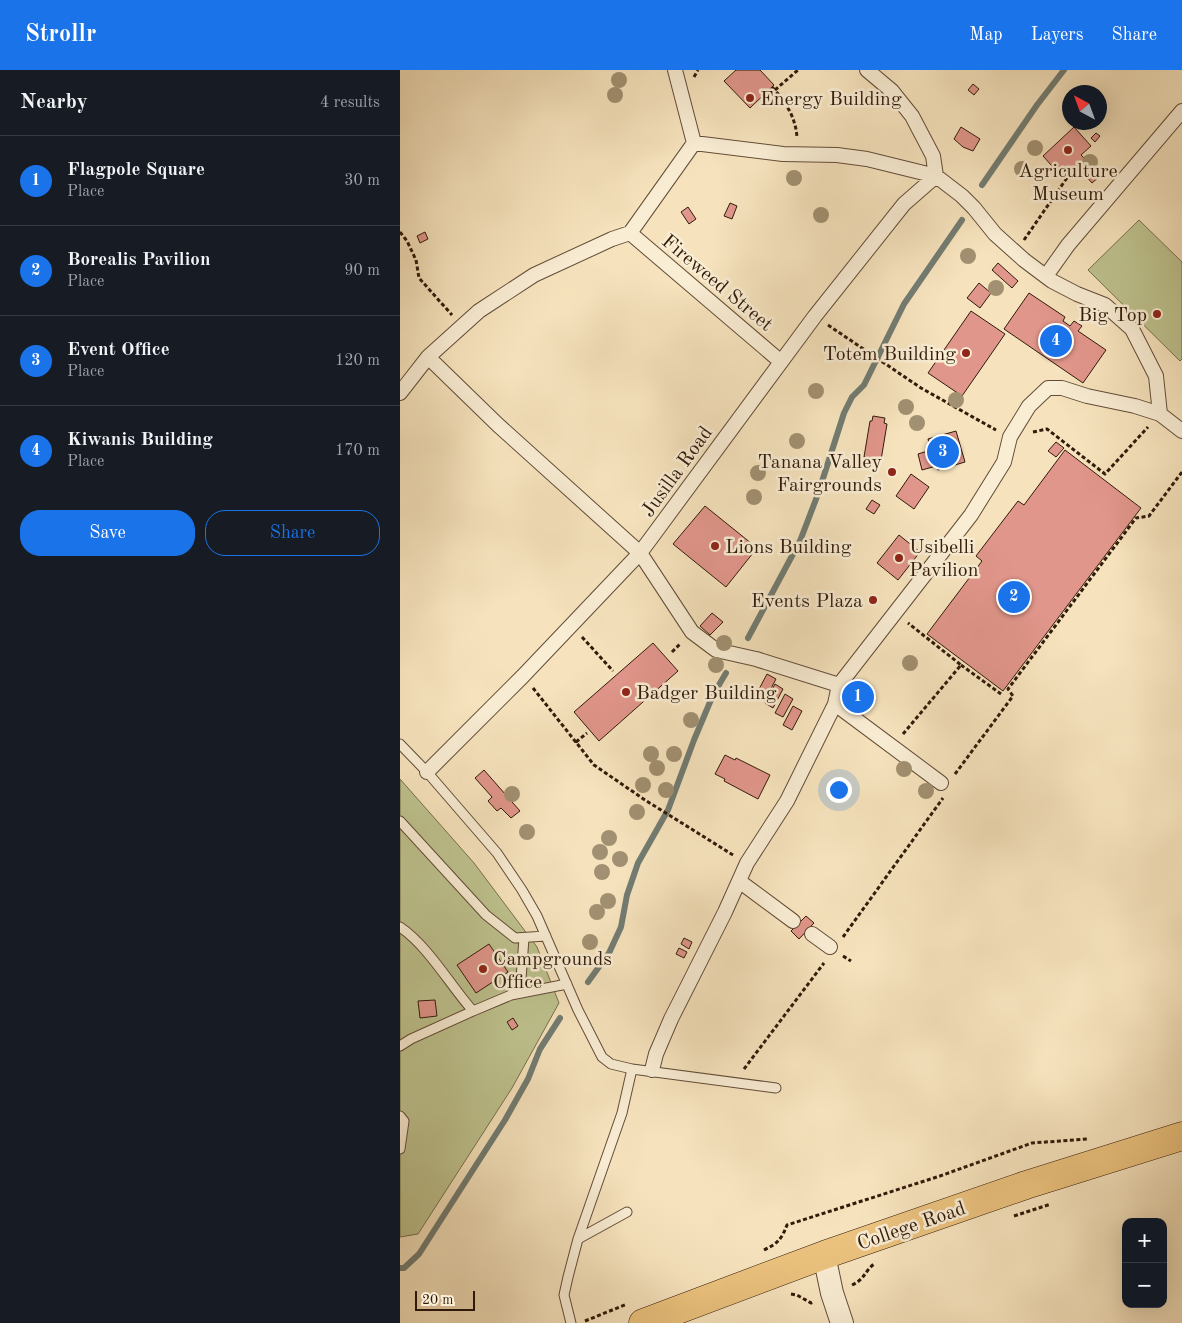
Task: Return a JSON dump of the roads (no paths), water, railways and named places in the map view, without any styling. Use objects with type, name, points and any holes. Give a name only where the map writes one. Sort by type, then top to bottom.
[{"type":"main road","name":"College Road","points":[[637,1313],[753,1280],[1026,1186],[1182,1136]]},
{"type":"street","points":[[675,70],[694,143]]},
{"type":"street","points":[[867,70],[892,91],[912,116],[933,156],[936,176]]},
{"type":"street","points":[[1046,276],[1068,245],[1182,110]]},
{"type":"street","points":[[694,143],[796,154],[837,155],[867,159],[936,176],[968,202],[995,234],[1015,252],[1046,276],[1078,294],[1105,305],[1132,329],[1156,376],[1160,414]]},
{"type":"street","points":[[400,393],[428,357],[479,311],[534,275],[612,239],[630,233],[694,143]]},
{"type":"street","name":"Jusilla Road","points":[[427,772],[523,676],[640,553],[815,316],[904,204],[936,176]]},
{"type":"street","name":"Fireweed Street","points":[[630,233],[780,361]]},
{"type":"street","points":[[428,357],[498,425],[640,553],[692,632],[716,650],[756,659],[839,685]]},
{"type":"street","points":[[652,1070],[656,1054],[671,1019],[747,863],[786,801],[835,704],[839,685],[971,515],[1004,462],[1010,437],[1029,406],[1048,388],[1062,388],[1160,414],[1182,431]]},
{"type":"street","points":[[835,704],[943,784]]},
{"type":"street","points":[[739,881],[793,921]]},
{"type":"street","points":[[812,934],[833,949]]},
{"type":"street","points":[[824,1255],[832,1293],[842,1323]]},
{"type":"lane","points":[[400,744],[427,772],[497,853],[522,890],[546,936],[578,1010],[602,1057],[612,1064],[632,1069],[652,1070],[776,1088]]},
{"type":"lane","points":[[400,821],[486,915],[515,938],[546,936]]},
{"type":"lane","points":[[400,927],[426,952],[472,1011]]},
{"type":"lane","points":[[511,995],[520,979],[524,938]]},
{"type":"lane","points":[[400,1046],[411,1039],[511,995],[567,984]]},
{"type":"lane","points":[[570,1323],[564,1295],[578,1239],[622,1113],[632,1069]]},
{"type":"lane","points":[[400,1116],[404,1122],[400,1149]]},
{"type":"lane","points":[[578,1239],[627,1212]]},
{"type":"waterway","points":[[982,185],[1037,105],[1064,70]]},
{"type":"waterway","points":[[748,638],[800,541],[818,494],[844,413],[852,397],[864,385],[904,304],[962,220]]},
{"type":"waterway","points":[[588,982],[609,953],[621,927],[627,895],[638,863],[668,810],[713,695],[726,673]]},
{"type":"waterway","points":[[400,1268],[404,1268],[419,1254],[505,1120],[528,1079],[540,1049],[560,1018]]},
{"type":"place","name":"Energy Building","points":[[750,98]]},
{"type":"place","name":"Agriculture Museum","points":[[1068,150]]},
{"type":"place","name":"Big Top","points":[[1157,314]]},
{"type":"place","name":"Kiwanis Building","points":[[1056,341]]},
{"type":"place","name":"Totem Building","points":[[966,353]]},
{"type":"place","name":"Event Office","points":[[943,452]]},
{"type":"place","name":"Tanana Valley Fairgrounds","points":[[892,472]]},
{"type":"place","name":"Lions Building","points":[[715,546]]},
{"type":"place","name":"Usibelli Pavilion","points":[[899,558]]},
{"type":"place","name":"Borealis Pavilion","points":[[1014,597]]},
{"type":"place","name":"Events Plaza","points":[[873,600]]},
{"type":"place","name":"Badger Building","points":[[626,692]]},
{"type":"place","name":"Flagpole Square","points":[[858,697]]},
{"type":"place","name":"Campgrounds Office","points":[[483,969]]}]
